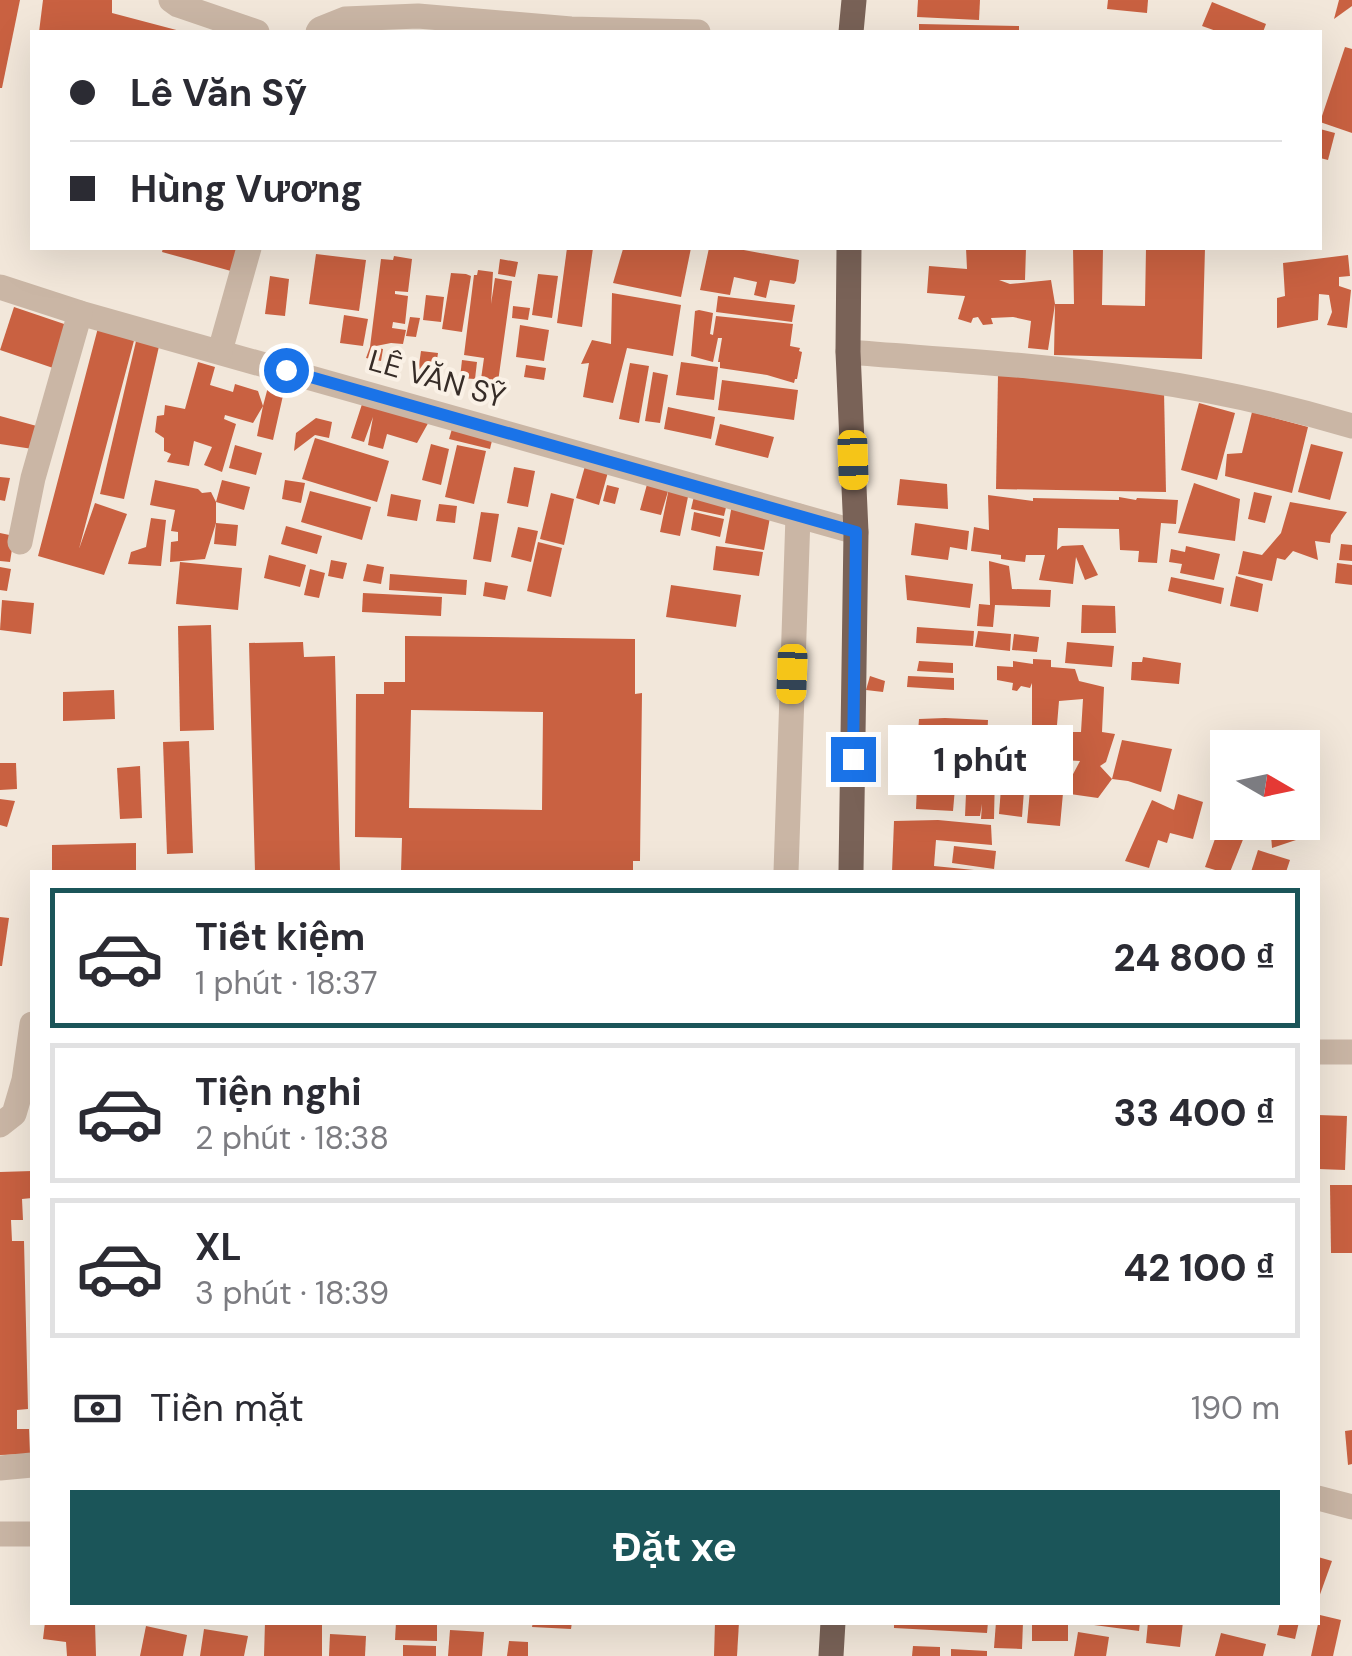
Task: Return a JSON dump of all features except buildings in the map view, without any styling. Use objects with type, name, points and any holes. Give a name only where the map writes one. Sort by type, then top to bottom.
[{"type":"main road","points":[[851,30],[854,0]]},
{"type":"main road","points":[[849,250],[848,352],[856,532],[851,870]]},
{"type":"main road","points":[[831,1656],[832,1625]]},
{"type":"street","points":[[170,0],[251,30]]},
{"type":"street","points":[[319,30],[347,9],[614,30]]},
{"type":"street","points":[[220,350],[248,250]]},
{"type":"street","name":"LÊ VĂN SỸ","points":[[2,297],[220,350],[856,532]]},
{"type":"street","points":[[20,542],[33,478],[80,313]]},
{"type":"street","points":[[848,352],[1029,366],[1144,380],[1350,419]]},
{"type":"street","points":[[786,870],[798,516]]},
{"type":"street","points":[[1320,1052],[1351,1052],[1352,1028]]},
{"type":"street","points":[[0,1125],[14,1114],[28,1080],[30,1052]]},
{"type":"street","points":[[0,1468],[30,1465]]},
{"type":"street","points":[[1320,1499],[1352,1507]]},
{"type":"street","points":[[0,1534],[30,1534]]},
{"type":"route","points":[[286,370],[856,532],[853,759]]}]
